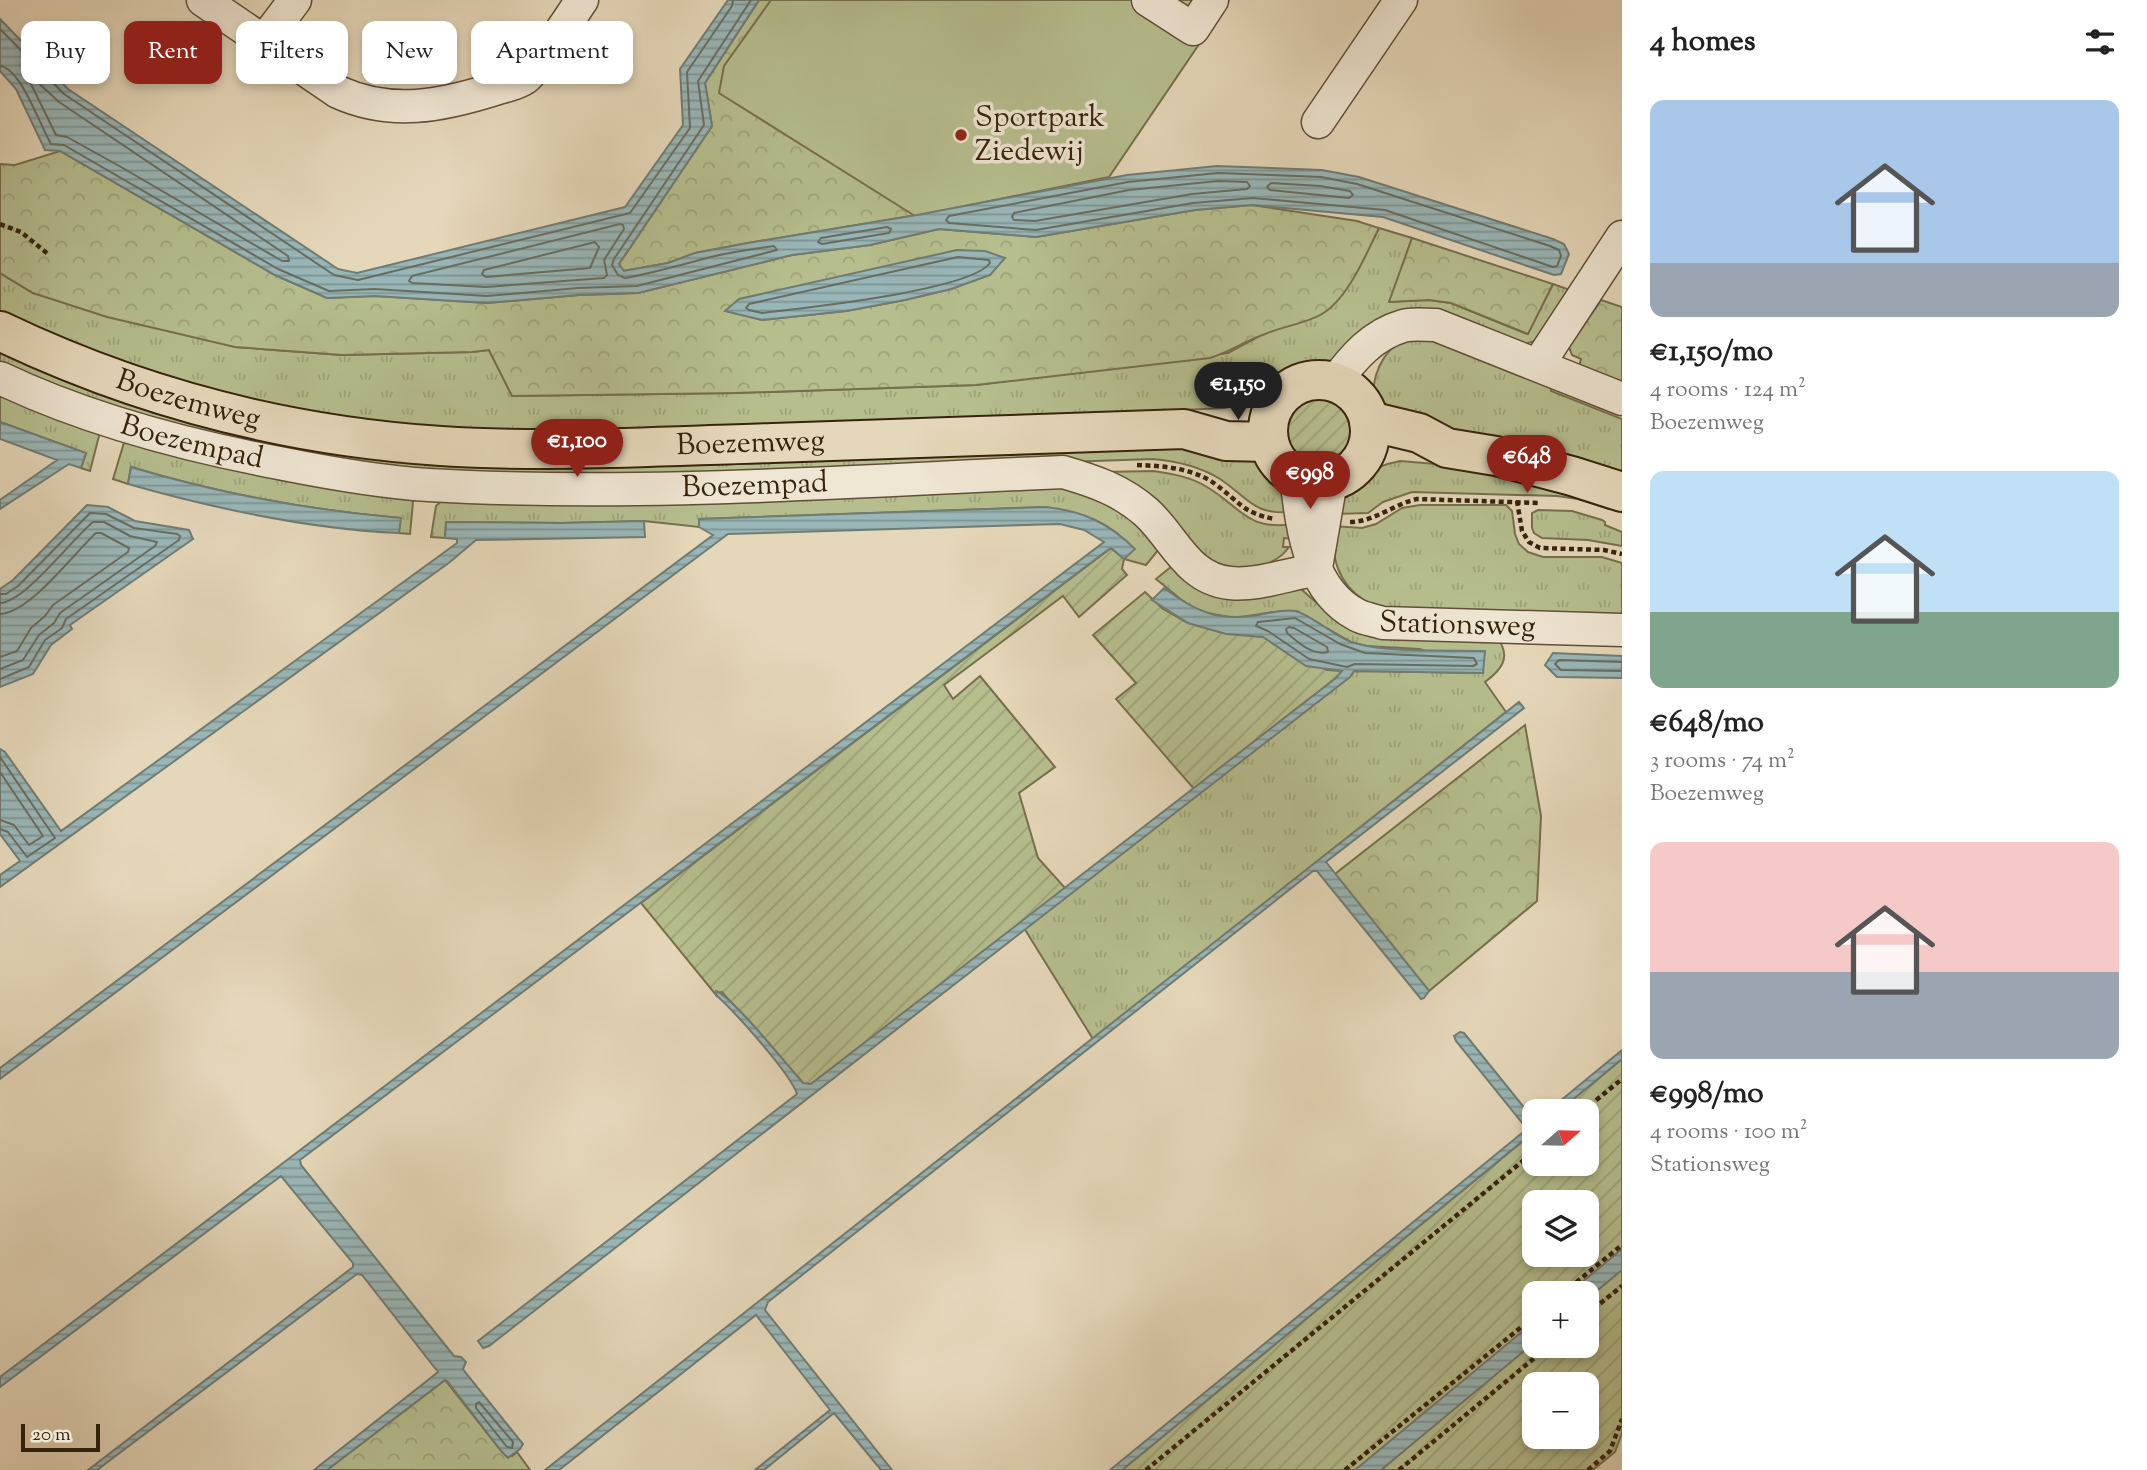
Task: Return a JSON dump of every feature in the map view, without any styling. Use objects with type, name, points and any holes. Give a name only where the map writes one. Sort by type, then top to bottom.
[{"type":"main road","name":"Boezemweg","points":[[0,331],[54,357],[157,394],[257,421],[350,438],[441,446],[561,450],[1184,429],[1216,417],[1270,426]]},
{"type":"main road","points":[[1356,413],[1356,466],[1345,475],[1314,479],[1279,462],[1270,426],[1286,392],[1306,381],[1321,380],[1356,413],[1419,433],[1447,448],[1508,459],[1622,492]]},
{"type":"street","points":[[203,0],[236,22]]},
{"type":"street","points":[[279,21],[295,0]]},
{"type":"street","points":[[326,84],[361,102],[391,107],[418,107],[474,95],[527,78],[582,0]]},
{"type":"street","points":[[1149,0],[1193,29],[1212,0]]},
{"type":"street","points":[[1318,122],[1401,0]]},
{"type":"street","points":[[1538,365],[1622,237]]},
{"type":"street","points":[[1356,413],[1384,334],[1404,326],[1436,325],[1622,399]]},
{"type":"street","name":"Boezempad","points":[[0,378],[27,391],[113,422],[208,449],[332,474],[427,485],[664,488],[1063,472],[1098,482],[1125,496],[1147,513],[1198,572],[1215,580],[1245,583],[1315,570]]},
{"type":"street","name":"Stationsweg","points":[[1314,479],[1301,520],[1315,570],[1330,593],[1357,615],[1383,623],[1622,630]]},
{"type":"path","points":[[0,224],[20,232],[48,254]]},
{"type":"path","points":[[1517,501],[1522,531],[1530,542],[1539,548],[1604,550],[1622,554]]},
{"type":"path","points":[[1598,1099],[1622,1079]]},
{"type":"path","points":[[1146,1470],[1522,1162]]},
{"type":"path","points":[[1578,1281],[1622,1245]]},
{"type":"path","points":[[1599,1304],[1622,1286]]},
{"type":"path","points":[[1345,1470],[1522,1327]]},
{"type":"path","points":[[1399,1470],[1534,1358]]},
{"type":"path","points":[[1588,1470],[1610,1451],[1622,1419]]},
{"type":"green space","points":[[759,0],[788,0],[1105,168],[1102,180],[695,253],[668,263],[623,271],[619,264],[712,126],[705,83]]},
{"type":"green space","name":"Sportpark Ziedewij","points":[[771,0],[1229,0],[1109,177],[915,216],[719,93],[724,66]]},
{"type":"green space","points":[[60,151],[275,275],[327,298],[375,296],[487,303],[638,293],[792,255],[870,245],[939,229],[1036,237],[1195,210],[1252,205],[1357,221],[1379,228],[1348,287],[1322,314],[1272,331],[1210,358],[976,385],[736,393],[512,396],[489,350],[342,355],[235,347],[107,317],[33,293],[0,273],[0,164],[15,165]],"holes":[[[957,250],[1004,258],[990,275],[951,289],[905,300],[846,311],[762,320],[726,311]]]},
{"type":"green space","points":[[1379,228],[1412,238],[1390,302],[1429,300],[1451,303],[1527,334],[1553,284],[1573,291],[1541,339],[1527,345],[1448,313],[1330,365],[1294,372],[1253,401],[1225,408],[887,424],[526,435],[366,425],[153,378],[0,313],[0,273],[33,293],[235,347],[342,355],[489,350],[512,396],[736,393],[976,385],[1228,353],[1263,334],[1322,314],[1357,271]]},
{"type":"green space","points":[[1412,238],[1553,284],[1528,334],[1451,303],[1429,300],[1389,302]]},
{"type":"green space","points":[[1601,300],[1622,307],[1622,384],[1579,367],[1581,359],[1572,355],[1569,347]]},
{"type":"green space","points":[[1420,336],[1553,384],[1551,391],[1622,419],[1620,475],[1400,419],[1385,410],[1376,401],[1374,393],[1379,367],[1394,347]]},
{"type":"green space","points":[[0,348],[275,439],[1171,442],[1256,456],[1285,488],[1293,512],[1260,508],[1220,479],[1196,467],[1152,459],[632,477],[405,473],[159,425],[0,364]]},
{"type":"green space","points":[[0,387],[97,427],[99,436],[90,471],[81,468],[86,453],[0,422]]},
{"type":"green space","points":[[1312,398],[1326,398],[1338,403],[1347,412],[1352,431],[1350,444],[1343,455],[1326,464],[1312,464],[1300,459],[1291,450],[1286,438],[1286,424],[1291,412],[1300,403]]},
{"type":"green space","points":[[126,436],[410,494],[413,502],[410,534],[399,533],[400,518],[264,500],[131,467],[128,484],[113,479]]},
{"type":"green space","points":[[1400,461],[1483,468],[1612,502],[1609,509],[1578,499],[1557,496],[1412,492],[1383,502],[1368,513],[1335,514],[1345,493],[1360,478],[1378,467]]},
{"type":"green space","points":[[1154,471],[1182,476],[1201,484],[1255,521],[1278,525],[1294,524],[1295,539],[1284,538],[1283,547],[1289,547],[1285,552],[1259,567],[1238,570],[1215,566],[1103,472]]},
{"type":"green space","points":[[1035,482],[1096,495],[1133,516],[1159,549],[1146,565],[1124,559],[1134,549],[1104,524],[1046,507],[699,519],[699,527],[644,521],[446,522],[445,538],[431,537],[436,506],[448,495]]},
{"type":"green space","points":[[1420,505],[1506,505],[1512,511],[1519,544],[1528,552],[1543,557],[1602,557],[1622,563],[1622,616],[1391,610],[1367,602],[1348,586],[1338,568],[1333,548],[1334,526],[1362,528],[1376,524],[1402,508]]},
{"type":"green space","points":[[1538,510],[1572,511],[1602,520],[1605,525],[1622,532],[1622,546],[1588,540],[1542,538],[1534,533],[1532,528],[1532,513]]},
{"type":"green space","points":[[1111,548],[1124,559],[1122,569],[1127,575],[1079,617],[1063,596],[944,685],[953,699],[980,676],[1055,767],[1019,793],[1038,858],[1066,889],[811,1084],[805,1085],[722,992],[716,995],[641,903]]},
{"type":"green space","points":[[1172,566],[1301,589],[1336,620],[1498,639],[1504,658],[1499,669],[1485,682],[1506,712],[1093,1039],[1024,928],[1354,671],[1483,673],[1420,649],[1366,646],[1351,642],[1297,611],[1235,618],[1207,613],[1189,606],[1156,579]]},
{"type":"green space","points":[[1145,592],[1163,609],[1188,623],[1226,633],[1264,637],[1327,670],[1343,671],[1194,789],[1116,699],[1136,683],[1093,635]]},
{"type":"green space","points":[[1525,725],[1541,816],[1537,901],[1429,991],[1335,874]]},
{"type":"green space","points":[[1622,1059],[1622,1433],[1615,1452],[1593,1470],[1122,1470],[1522,1142],[1522,1176],[1600,1176],[1600,1099],[1574,1099]]},
{"type":"green space","points":[[445,1380],[502,1452],[512,1456],[517,1452],[530,1470],[327,1470]]},
{"type":"water","points":[[728,0],[759,0],[705,83],[712,126],[619,264],[624,271],[668,263],[695,253],[1127,175],[1217,166],[1322,170],[1359,177],[1553,239],[1564,244],[1569,254],[1561,274],[1554,275],[1383,217],[1252,205],[1195,210],[1036,237],[939,229],[870,245],[792,255],[638,293],[487,303],[375,296],[327,298],[275,275],[60,151],[45,150],[16,89],[0,71],[0,19],[21,41],[21,84],[63,84],[338,269],[357,273],[625,207],[683,125],[680,69]]},
{"type":"water","points":[[957,250],[985,251],[1005,258],[990,275],[951,289],[905,300],[846,311],[762,320],[725,311],[739,299]]},
{"type":"water","points":[[0,422],[86,453],[81,468],[69,464],[0,509],[0,500],[57,460],[0,439]]},
{"type":"water","points":[[131,467],[265,500],[401,518],[399,533],[296,522],[195,502],[128,484]]},
{"type":"water","points":[[87,505],[108,507],[135,521],[189,530],[193,539],[70,625],[72,629],[51,645],[33,674],[0,687],[0,589],[13,580]]},
{"type":"water","points":[[1046,507],[1095,520],[1135,549],[1124,559],[1111,548],[1105,552],[300,1160],[301,1165],[454,1356],[461,1357],[466,1362],[463,1369],[523,1444],[520,1449],[508,1458],[445,1380],[327,1470],[314,1470],[438,1372],[362,1275],[357,1274],[97,1470],[88,1470],[353,1267],[353,1263],[281,1176],[0,1387],[0,1377],[1104,542],[1084,530],[1060,524],[728,534],[0,1079],[0,1068],[713,535],[699,527],[699,519]]},
{"type":"water","points":[[644,521],[645,537],[476,540],[450,562],[0,887],[0,875],[20,861],[0,834],[0,749],[5,752],[61,831],[457,543],[457,539],[445,538],[446,522]]},
{"type":"water","points":[[1164,588],[1186,603],[1219,616],[1244,617],[1295,611],[1308,616],[1344,639],[1365,646],[1485,651],[1483,673],[1354,671],[1350,677],[483,1348],[478,1341],[797,1094],[773,1058],[716,995],[716,991],[734,1005],[803,1083],[811,1084],[1342,671],[1306,666],[1263,637],[1226,634],[1188,623],[1152,600]]},
{"type":"water","points":[[1553,653],[1622,656],[1622,678],[1557,677],[1545,665]]},
{"type":"water","points":[[1519,702],[1524,708],[1326,862],[1429,991],[1424,998],[1421,999],[1317,871],[1313,871],[768,1302],[765,1310],[892,1470],[881,1470],[834,1413],[764,1470],[755,1470],[830,1410],[756,1315],[559,1470],[545,1470]]},
{"type":"water","points":[[1460,1032],[1464,1033],[1522,1105],[1522,1123],[1456,1041],[1454,1036]]},
{"type":"water","points":[[1622,1050],[1622,1059],[1574,1099],[1563,1099]]},
{"type":"water","points":[[1522,1133],[1522,1142],[1122,1470],[1110,1470]]},
{"type":"water","points":[[1622,1249],[1622,1270],[1599,1289],[1599,1281],[1583,1281]]},
{"type":"water","points":[[1522,1332],[1522,1353],[1381,1470],[1355,1470]]},
{"type":"place","name":"Sportpark Ziedewij","points":[[961,135]]}]
